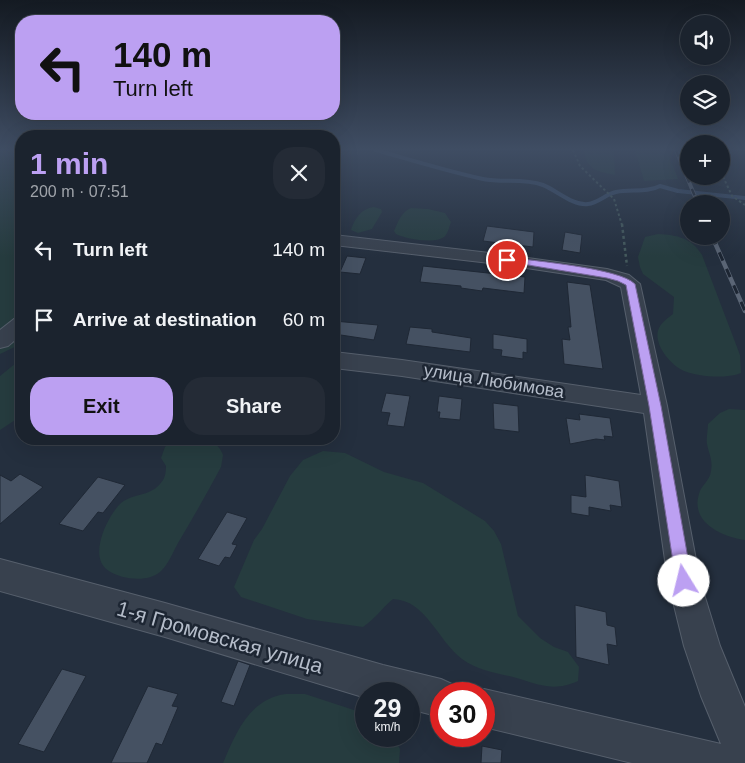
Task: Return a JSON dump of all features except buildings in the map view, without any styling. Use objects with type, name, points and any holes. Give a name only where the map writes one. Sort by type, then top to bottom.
[{"type":"street","points":[[340,241],[507,260],[607,275],[622,279],[630,284],[655,406],[684,581],[702,646],[720,696],[745,752]]},
{"type":"street","points":[[0,341],[15,329]]},
{"type":"street","name":"улица Любимова","points":[[340,361],[402,368],[655,406]]},
{"type":"street","name":"1-я Громовская улица","points":[[0,575],[165,620],[383,684],[430,695]]},
{"type":"street","points":[[495,711],[717,763]]},
{"type":"path","points":[[602,186],[614,199],[622,221],[630,284]]},
{"type":"path","points":[[728,186],[731,196],[739,203],[745,205]]},
{"type":"green space","points":[[0,186],[15,186],[15,347],[0,354]]},
{"type":"green space","points":[[374,207],[381,209],[382,212],[372,229],[358,233],[351,230],[359,215],[366,209]]},
{"type":"green space","points":[[411,208],[445,213],[451,222],[445,236],[440,239],[427,240],[413,239],[396,234],[394,231],[400,218]]},
{"type":"green space","points":[[658,234],[671,235],[680,237],[680,245],[694,245],[698,249],[702,255],[740,355],[741,373],[720,377],[705,376],[684,371],[668,359],[660,347],[657,334],[665,320],[673,314],[674,297],[643,274],[638,257],[645,237]]},
{"type":"green space","points":[[15,364],[15,420],[0,430],[0,376]]},
{"type":"green space","points":[[729,409],[745,410],[745,540],[727,536],[710,527],[699,513],[697,504],[700,491],[709,478],[711,471],[711,460],[707,442],[708,424],[720,413]]},
{"type":"green space","points":[[167,445],[216,445],[223,455],[221,467],[169,561],[162,570],[151,577],[136,579],[115,574],[103,565],[100,557],[99,548],[105,527],[120,504],[130,498],[151,491],[162,482],[166,466],[161,458]]},
{"type":"green space","points":[[323,451],[345,453],[384,472],[423,483],[485,521],[494,531],[501,544],[518,616],[540,638],[554,647],[568,652],[579,667],[578,681],[556,687],[535,684],[476,667],[453,651],[423,614],[414,606],[404,601],[393,599],[363,627],[307,619],[241,597],[234,587],[254,540],[262,529],[290,476],[303,460]]},
{"type":"green space","points":[[286,694],[305,694],[355,710],[355,747],[399,747],[399,763],[223,763],[233,740],[246,719],[253,710],[273,697]]},
{"type":"waterway","points":[[545,186],[576,203],[582,204],[592,203],[616,192],[644,190],[660,186],[678,191],[745,198]]},
{"type":"railway","points":[[691,186],[694,195]]},
{"type":"railway","points":[[716,245],[745,311]]},
{"type":"route","points":[[507,260],[607,275],[622,279],[630,284],[655,406],[684,581]]}]
